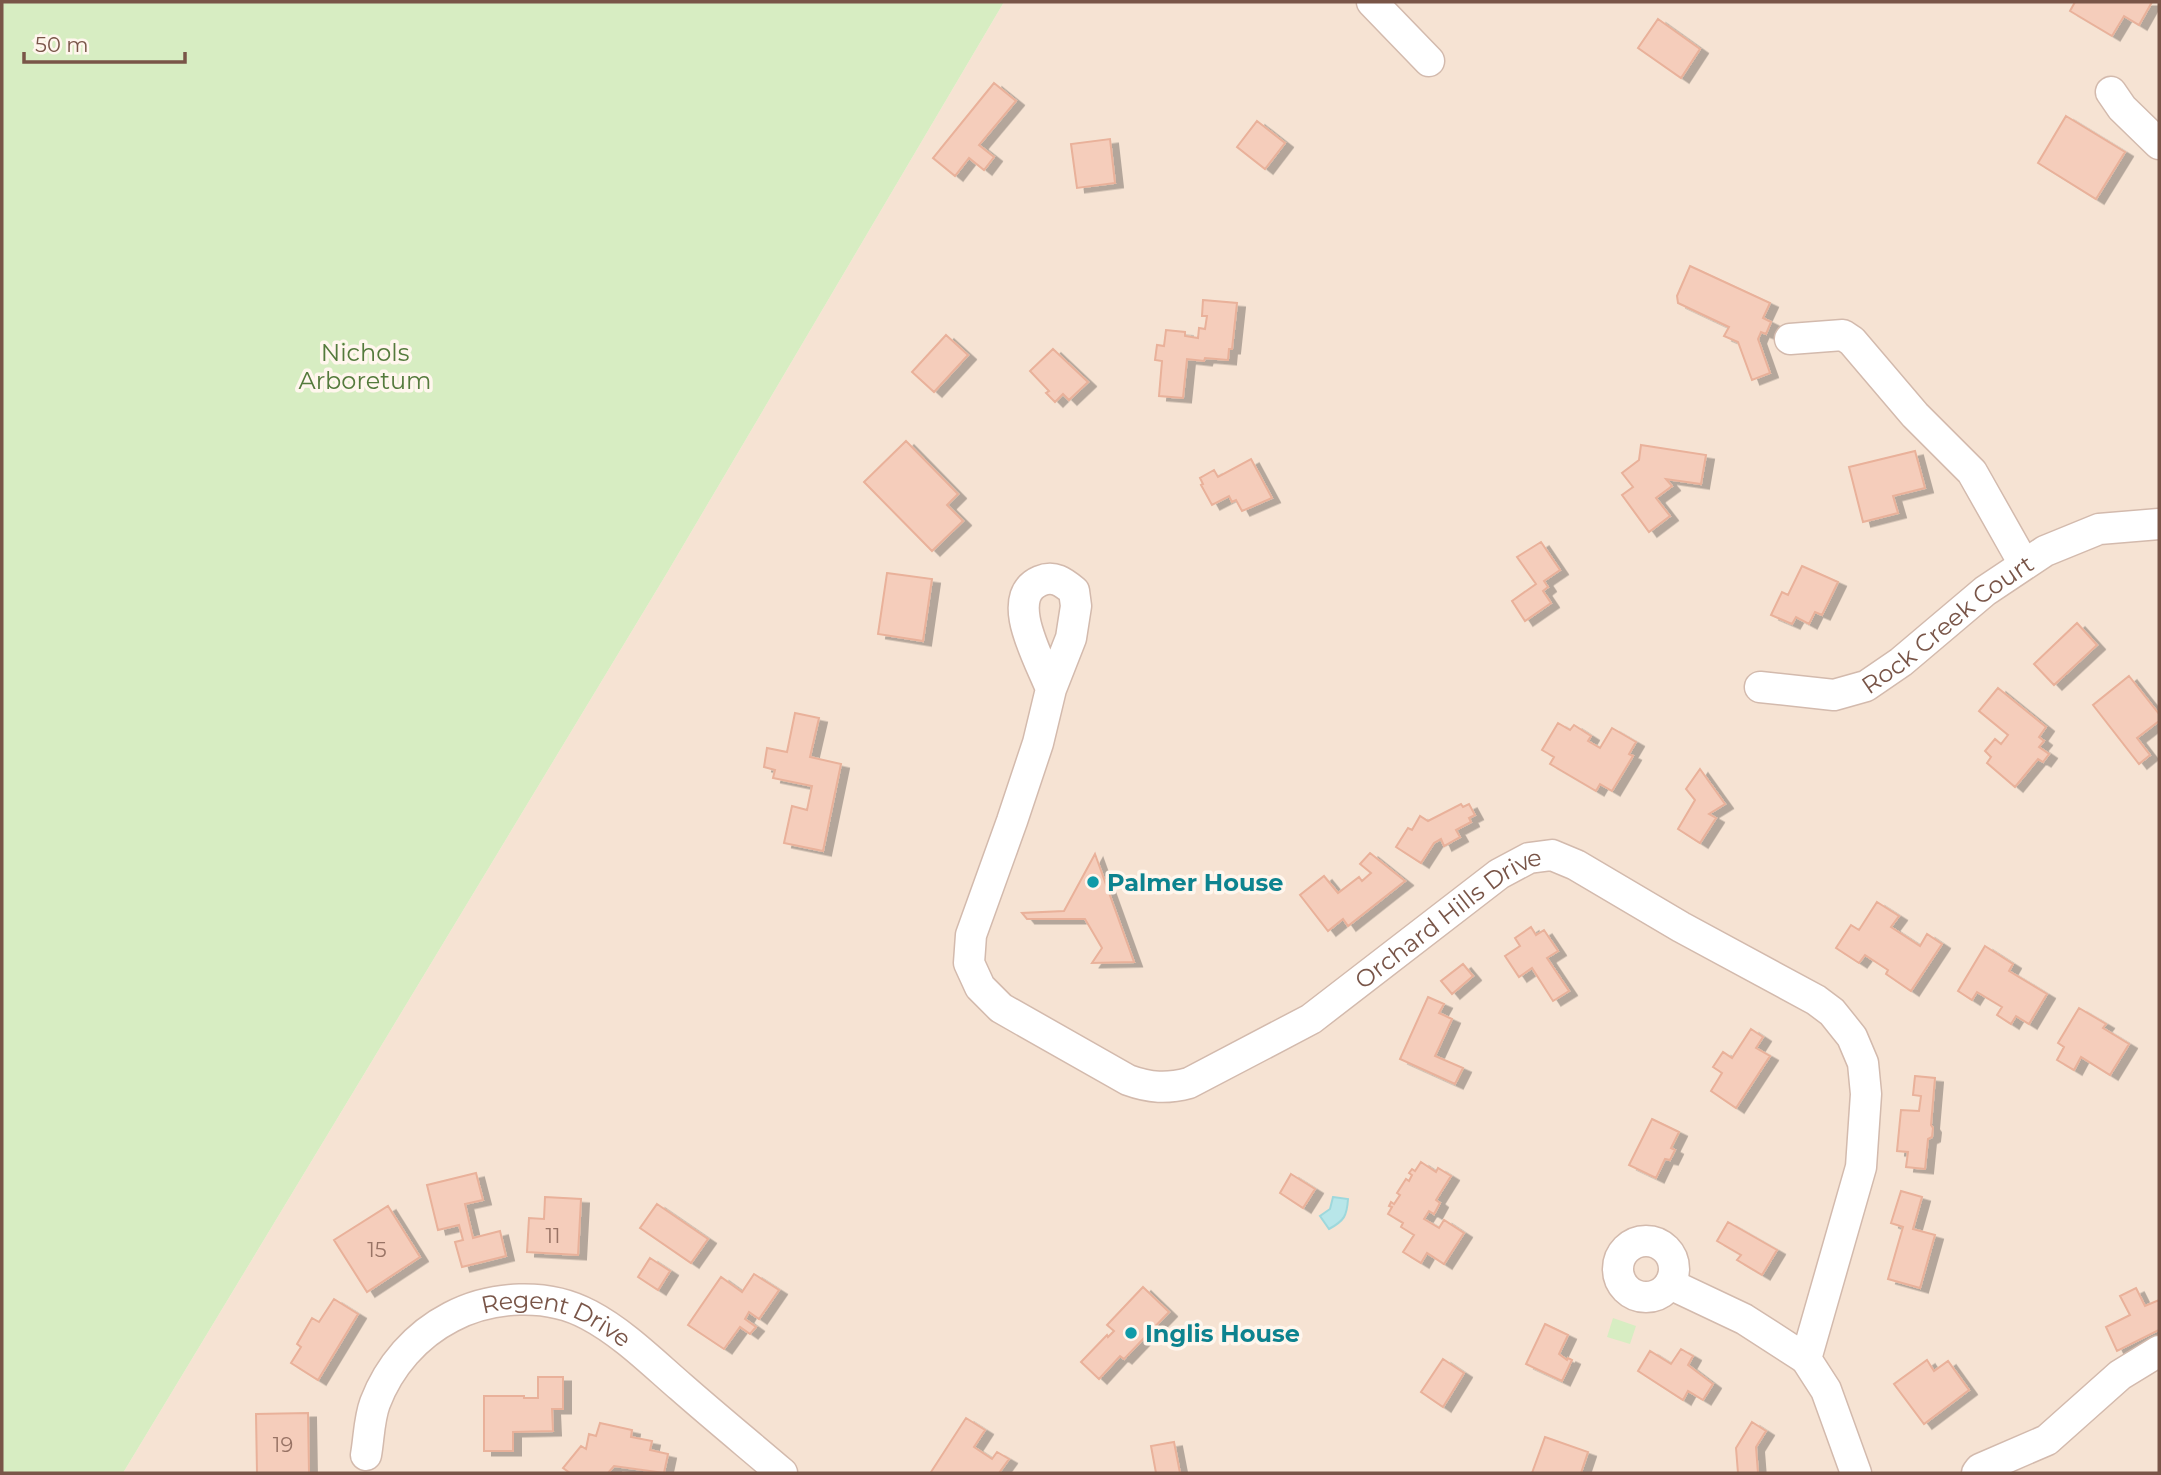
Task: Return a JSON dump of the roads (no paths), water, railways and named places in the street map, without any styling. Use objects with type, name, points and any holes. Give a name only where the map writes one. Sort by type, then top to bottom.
[{"type":"street","points":[[1372,2],[1429,61]]},
{"type":"street","points":[[2111,92],[2122,108],[2159,144]]},
{"type":"street","points":[[1790,339],[1843,335],[1852,341],[1915,415],[1972,472],[2024,564]]},
{"type":"street","name":"Rock Creek Court","points":[[1760,687],[1834,695],[1866,686],[1901,662],[1985,591],[2045,551],[2099,529],[2159,523]]},
{"type":"street","name":"Orchard Hills Drive","points":[[1052,689],[1038,743],[971,935],[969,963],[980,987],[1001,1008],[1129,1080],[1150,1088],[1172,1088],[1189,1083],[1311,1019],[1499,874],[1529,858],[1552,855],[1576,865],[1681,927],[1816,1000],[1832,1012],[1852,1037],[1863,1063],[1866,1094],[1861,1167],[1806,1359]]},
{"type":"street","points":[[1670,1284],[1744,1320],[1806,1359],[1826,1390],[1856,1473]]},
{"type":"street","name":"Regent Drive","points":[[366,1455],[374,1404],[391,1370],[414,1342],[437,1324],[462,1311],[495,1302],[522,1299],[553,1303],[588,1314],[628,1342],[782,1473]]},
{"type":"street","points":[[1977,1473],[1980,1469],[2047,1440],[2120,1375],[2159,1351]]},
{"type":"water","points":[[1333,1197],[1348,1199],[1348,1205],[1344,1217],[1329,1229],[1320,1216],[1330,1209]]},
{"type":"place","name":"Palmer House","points":[[1093,882]]},
{"type":"place","name":"Inglis House","points":[[1131,1333]]},
{"type":"park label","name":"Nichols Arboretum","points":[[365,366]]}]
